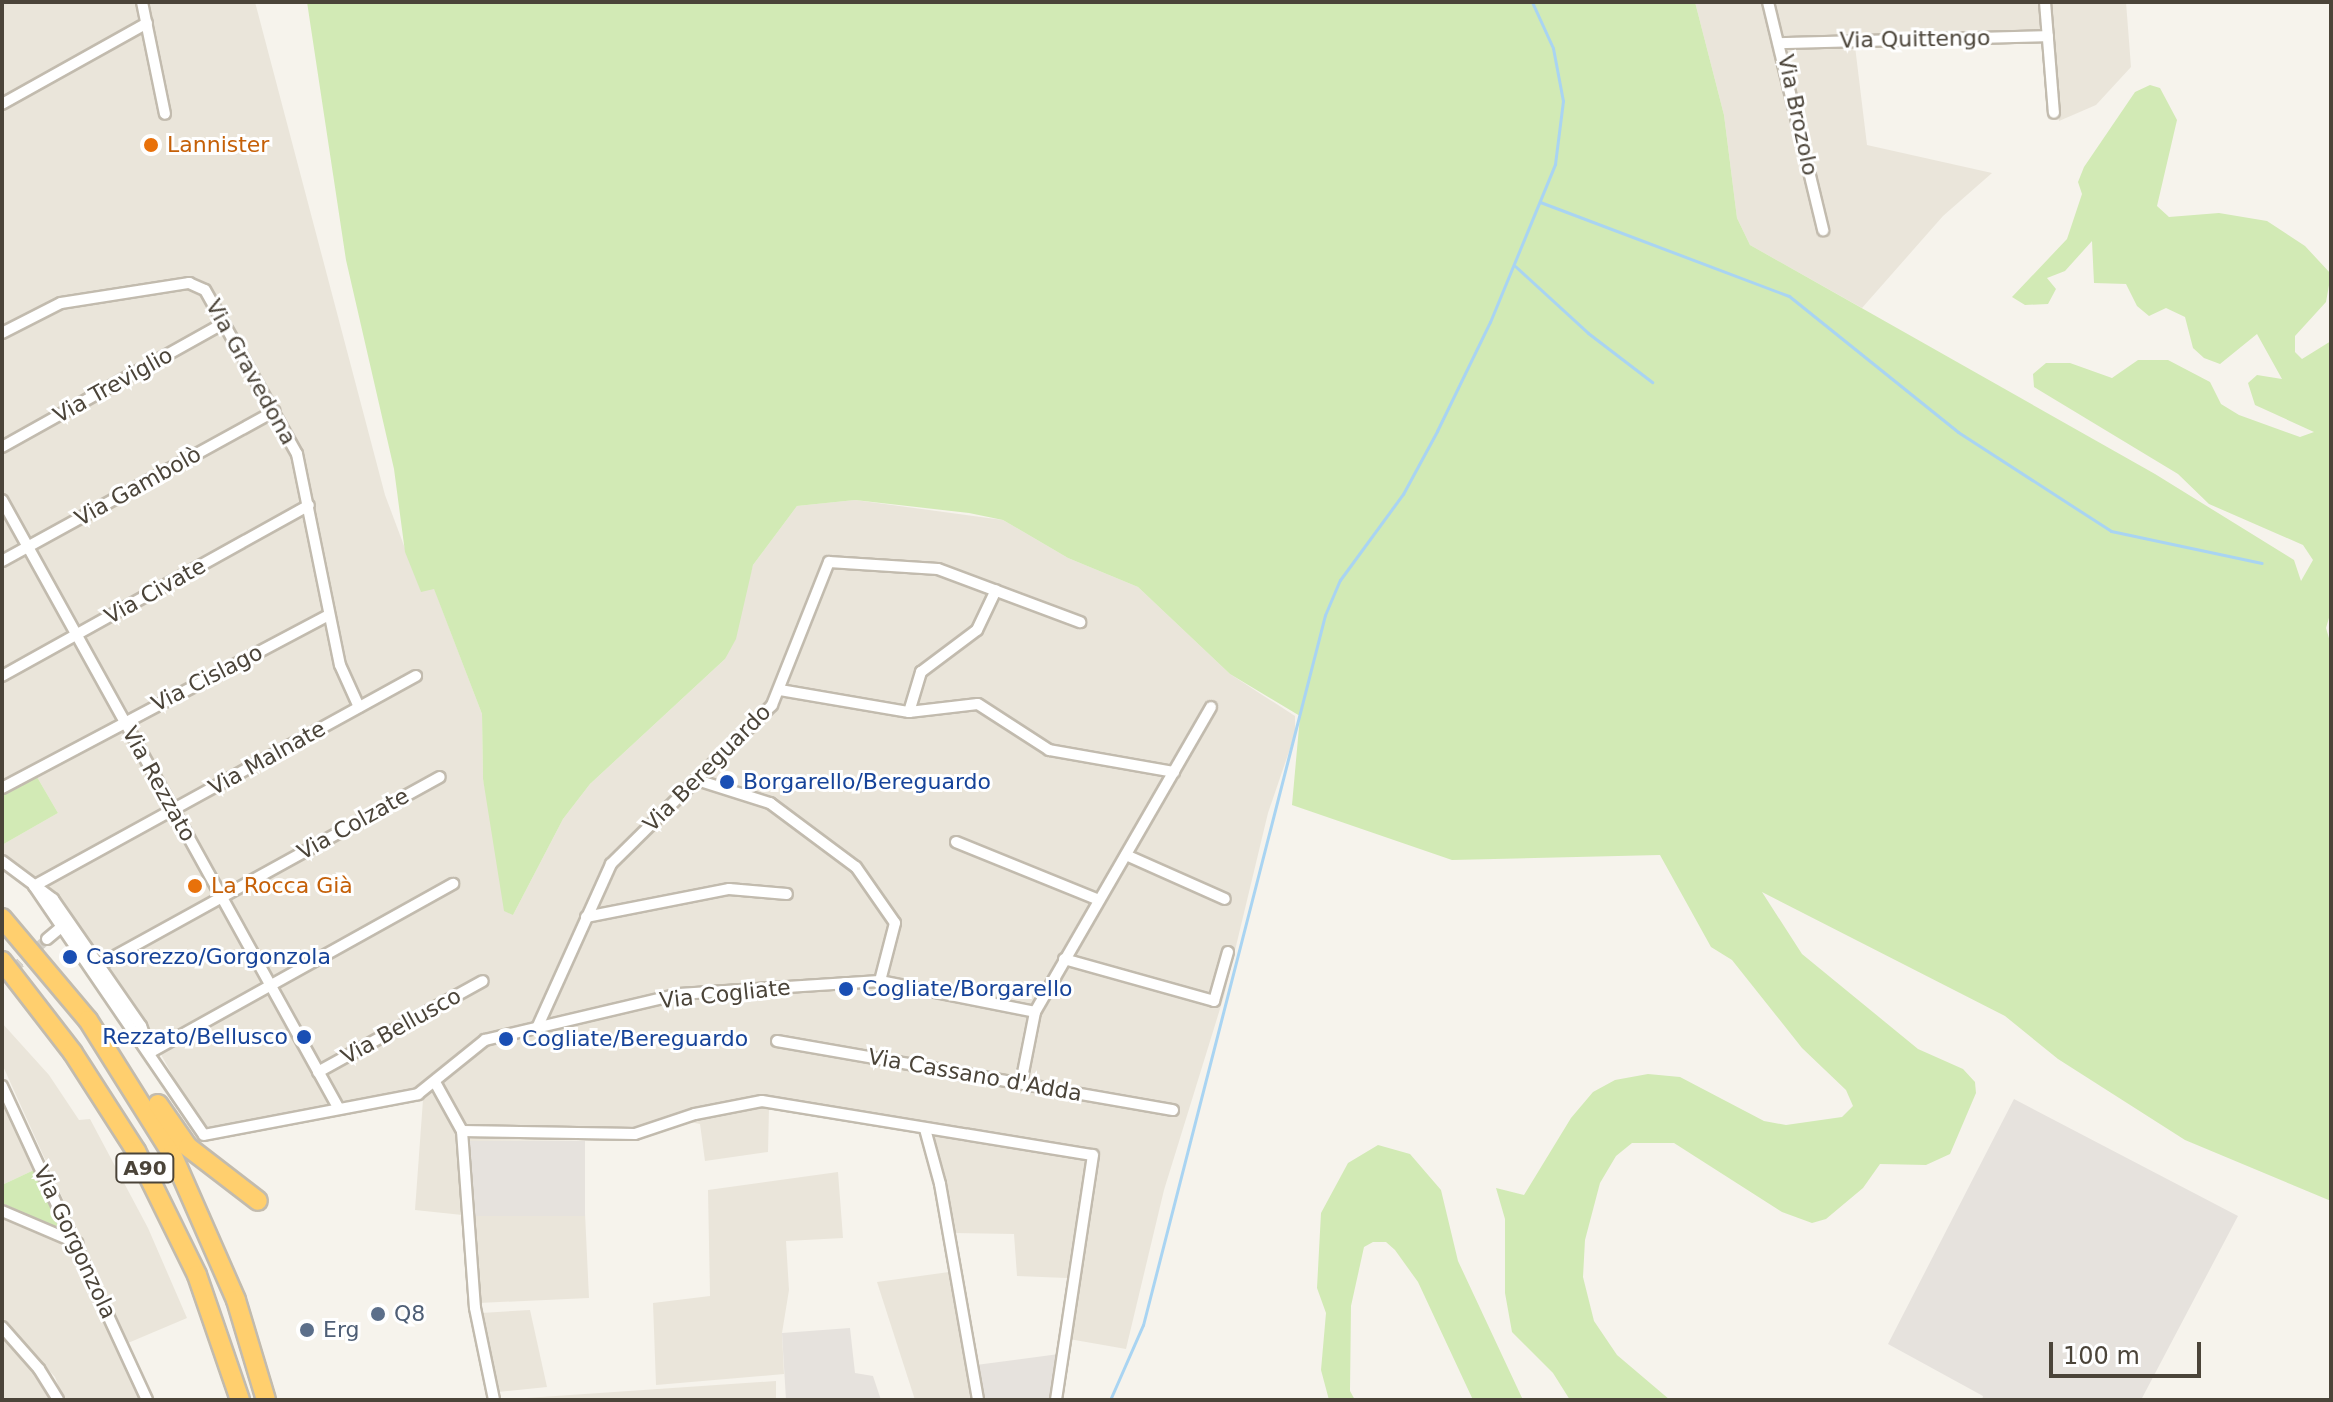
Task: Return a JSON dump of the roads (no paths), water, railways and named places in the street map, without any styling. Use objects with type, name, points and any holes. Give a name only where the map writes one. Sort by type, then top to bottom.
[{"type":"highway","name":"A90","points":[[2,918],[88,1020],[151,1115],[191,1190],[236,1300],[266,1400]]},
{"type":"highway","name":"A90","points":[[2,961],[73,1053],[136,1151],[197,1275],[232,1371],[238,1400]]},
{"type":"highway","points":[[88,1020],[123,1051],[188,1147],[258,1201]]},
{"type":"street","points":[[142,2],[165,114]]},
{"type":"street","name":"Via Brozolo","points":[[1768,2],[1782,43],[1823,230]]},
{"type":"street","points":[[2045,2],[2054,113]]},
{"type":"street","points":[[2,104],[147,23]]},
{"type":"street","name":"Via Quittengo","points":[[1782,43],[2048,36]]},
{"type":"street","name":"Via Gravedona","points":[[2,333],[61,303],[189,283],[205,290],[297,454],[340,665],[359,707]]},
{"type":"street","name":"Via Treviglio","points":[[2,447],[224,323]]},
{"type":"street","name":"Via Gambolò","points":[[2,561],[275,411]]},
{"type":"street","name":"Via Rezzato","points":[[2,500],[339,1109]]},
{"type":"street","name":"Via Civate","points":[[2,676],[309,505]]},
{"type":"street","name":"Via Bereguardo","points":[[537,1028],[611,864],[765,715],[780,690],[829,562],[923,566],[1080,622]]},
{"type":"street","points":[[909,712],[924,668],[977,630],[996,590]]},
{"type":"street","name":"Via Cislago","points":[[2,788],[329,615]]},
{"type":"street","name":"Via Malnate","points":[[34,886],[416,676]]},
{"type":"street","points":[[780,690],[909,712],[978,704],[1049,750],[1174,772]]},
{"type":"street","points":[[1021,1083],[1035,1012],[1211,707]]},
{"type":"street","name":"Via Colzate","points":[[99,965],[440,777]]},
{"type":"street","points":[[697,780],[770,803],[856,867],[895,923],[880,981]]},
{"type":"street","points":[[956,842],[1099,900]]},
{"type":"street","points":[[1126,855],[1225,899]]},
{"type":"street","points":[[2,861],[51,897],[141,1026],[151,1052]]},
{"type":"street","points":[[151,1052],[453,884]]},
{"type":"street","points":[[34,886],[59,929],[151,1052]]},
{"type":"street","points":[[586,917],[729,889],[787,894]]},
{"type":"street","points":[[47,939],[59,929]]},
{"type":"street","points":[[1064,959],[1214,1001],[1228,952]]},
{"type":"street","name":"Via Bellusco","points":[[318,1072],[483,981]]},
{"type":"street","name":"Via Cogliate","points":[[151,1052],[200,1132],[412,1095],[436,1084],[481,1042],[692,992],[880,981],[1035,1012]]},
{"type":"street","name":"Via Cassano d'Adda","points":[[777,1041],[1173,1110]]},
{"type":"street","points":[[436,1084],[462,1131],[475,1308],[494,1400]]},
{"type":"street","name":"Via Gorgonzola","points":[[2,1088],[77,1243],[147,1400]]},
{"type":"street","points":[[462,1131],[635,1134],[695,1114],[762,1101],[868,1114],[925,1129],[1093,1155],[1056,1400]]},
{"type":"street","points":[[925,1129],[940,1184],[978,1400]]},
{"type":"street","points":[[2,1211],[77,1243]]},
{"type":"street","points":[[2,1327],[39,1369],[58,1400]]},
{"type":"waterway","points":[[1110,1400],[1143,1325],[1325,615],[1340,580],[1403,494],[1437,431],[1490,322],[1555,164],[1563,101],[1553,48],[1532,2]]},
{"type":"waterway","points":[[1540,202],[1789,296],[1958,432],[2111,531],[2262,563]]},
{"type":"waterway","points":[[1515,266],[1588,333],[1652,382]]},
{"type":"tunnel","points":[[2,979],[47,939]]},
{"type":"place","name":"Lannister","points":[[151,145]]},
{"type":"place","name":"Borgarello/Bereguardo","points":[[727,782]]},
{"type":"place","name":"La Rocca Già","points":[[195,886]]},
{"type":"place","name":"Casorezzo/Gorgonzola","points":[[70,957]]},
{"type":"place","name":"Cogliate/Borgarello","points":[[846,989]]},
{"type":"place","name":"Rezzato/Bellusco","points":[[304,1037]]},
{"type":"place","name":"Cogliate/Bereguardo","points":[[506,1039]]},
{"type":"place","name":"Q8","points":[[378,1314]]},
{"type":"place","name":"Erg","points":[[307,1330]]}]
